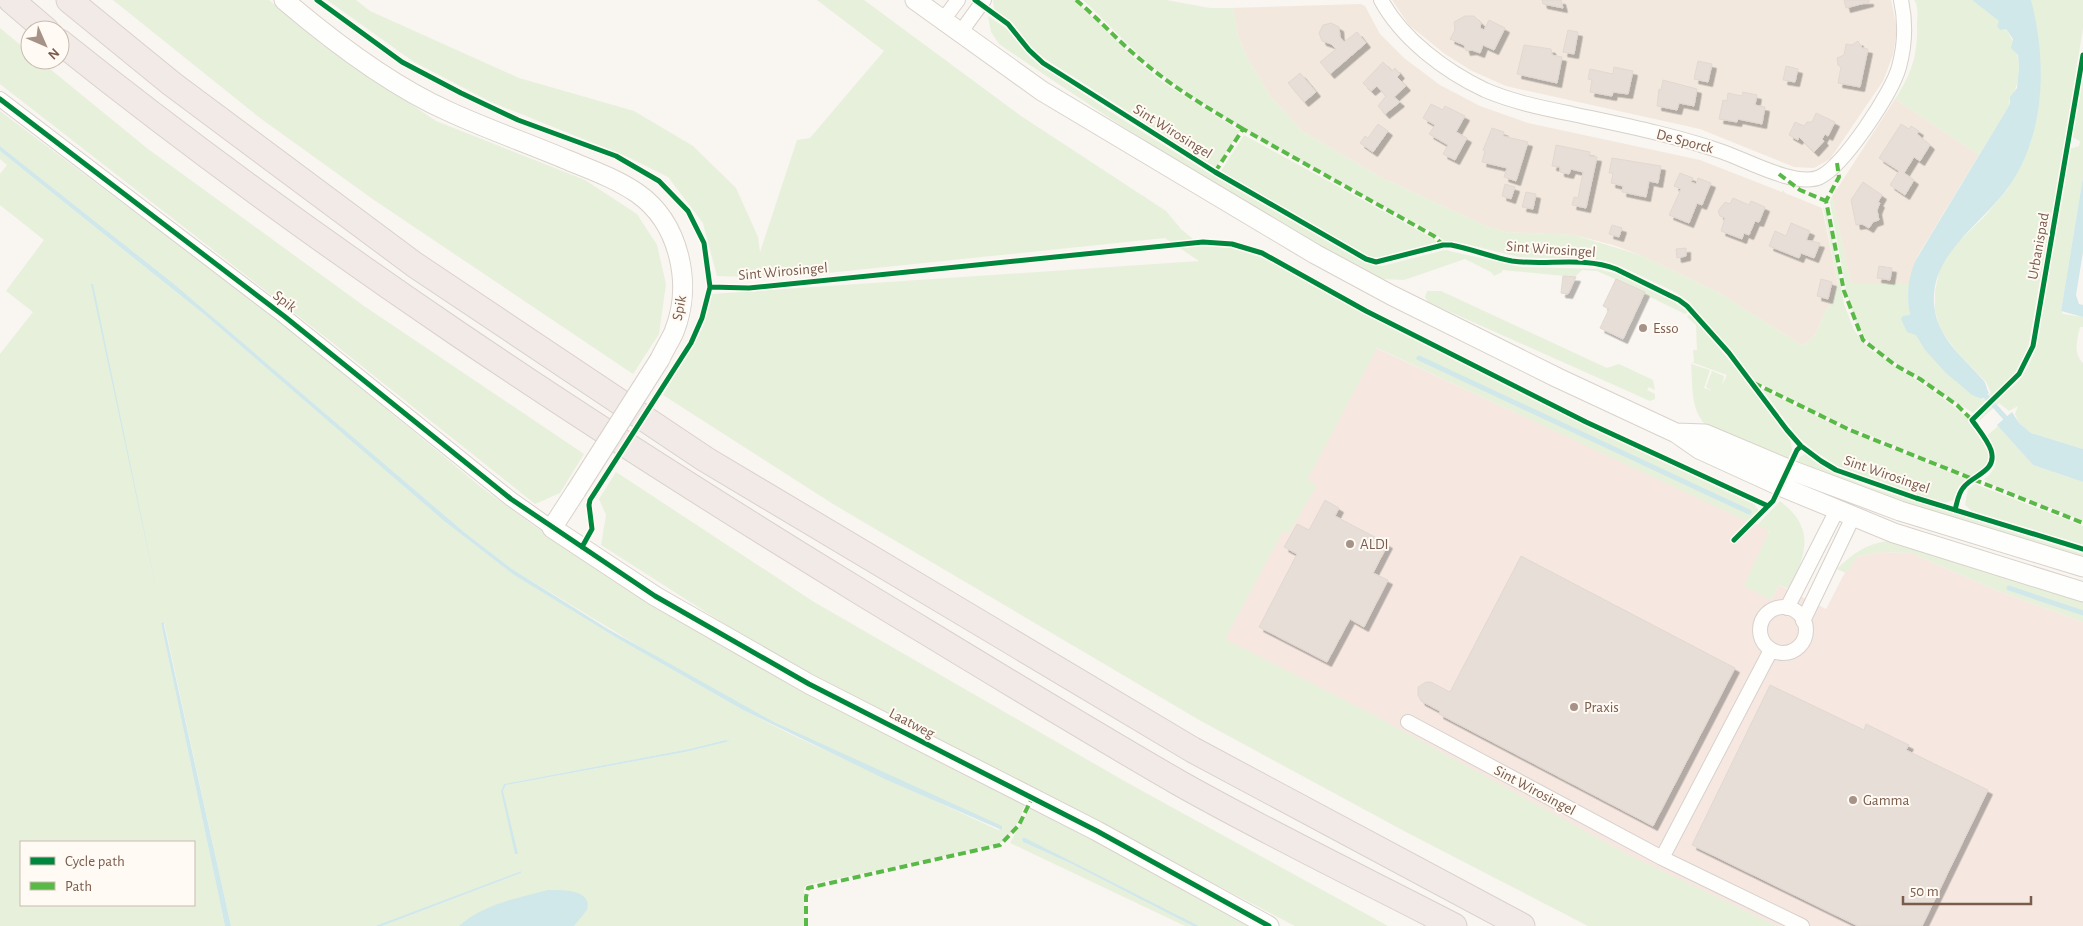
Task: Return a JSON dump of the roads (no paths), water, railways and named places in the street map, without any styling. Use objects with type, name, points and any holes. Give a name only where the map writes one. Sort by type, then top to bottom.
[{"type":"highway","points":[[11,0],[34,20]]},
{"type":"highway","points":[[68,0],[172,84],[415,264],[705,459],[1193,750],[1522,926]]},
{"type":"highway","points":[[70,50],[147,111],[403,297],[688,487],[994,673],[1184,785],[1454,926]]},
{"type":"main road","name":"Spik","points":[[284,0],[308,20],[384,75],[448,112],[598,172],[637,194],[657,212],[670,234],[681,260],[683,287],[680,310],[674,332],[660,359],[552,528]]},
{"type":"main road","name":"Sint Wirosingel","points":[[915,0],[1042,91],[1315,254],[1460,330],[1676,433],[1699,449],[1845,513],[1903,536],[2083,592]]},
{"type":"main road","name":"Sint Wirosingel","points":[[1676,433],[1705,434],[1900,512],[2083,567]]},
{"type":"main road","name":"Sint Wirosingel","points":[[1845,513],[1852,494]]},
{"type":"main road","name":"Laatweg","points":[[552,528],[656,596],[792,675],[1097,831],[1269,926]]},
{"type":"street","points":[[943,20],[958,0]]},
{"type":"street","points":[[960,33],[984,0]]},
{"type":"street","name":"De Sporck","points":[[1381,0],[1402,31],[1426,52],[1454,73],[1485,90],[1546,110],[1689,141],[1779,174],[1804,179],[1820,177],[1854,145],[1887,91],[1898,70],[1903,48],[1905,18],[1901,0]]},
{"type":"street","name":"Spik","points":[[0,99],[284,316],[511,499],[552,528]]},
{"type":"street","name":"Sint Wirosingel","points":[[1787,608],[1845,513]]},
{"type":"street","name":"Sint Wirosingel","points":[[1803,621],[1845,513]]},
{"type":"street","points":[[1787,608],[1794,610],[1803,621],[1805,634],[1799,646],[1786,653],[1772,650],[1762,641],[1760,634],[1762,621],[1772,610],[1787,608]]},
{"type":"street","points":[[1662,858],[1772,650]]},
{"type":"street","name":"Sint Wirosingel","points":[[1408,722],[1662,858],[1802,926]]},
{"type":"water","points":[[1972,0],[2031,0],[2036,22],[2041,68],[2038,113],[2033,136],[2025,157],[2015,177],[2003,194],[1947,257],[1938,275],[1934,294],[1936,316],[1944,335],[1985,383],[1989,393],[1982,399],[1972,395],[1946,373],[1925,350],[1916,335],[1907,332],[1901,319],[1903,316],[1910,315],[1909,286],[1917,258],[2010,104],[2010,97],[2017,88],[2018,55],[2011,48],[2013,39],[2006,29],[2000,30],[1997,26],[1999,21]]},
{"type":"water","points":[[0,146],[174,284],[464,532],[512,569],[608,629],[774,722],[1002,826],[1002,830],[887,780],[743,710],[617,638],[514,575],[444,521],[205,315],[0,151]]},
{"type":"water","points":[[2083,177],[2083,252],[2076,295],[2079,304],[2083,305],[2083,317],[2061,311]]},
{"type":"water","points":[[91,284],[93,284],[160,607]]},
{"type":"water","points":[[2012,412],[2019,423],[2031,433],[2083,449],[2083,482],[2033,465],[1997,425]]},
{"type":"water","points":[[164,622],[231,926],[225,926],[161,623]]},
{"type":"water","points":[[725,740],[730,741],[685,752],[506,785],[503,791],[518,854],[515,854],[501,791],[504,784],[689,749]]},
{"type":"water","points":[[1022,838],[1199,926],[1193,926],[1072,864],[1023,842]]},
{"type":"water","points":[[521,871],[521,873],[382,926],[375,926]]},
{"type":"water","points":[[548,890],[575,892],[585,898],[588,903],[587,910],[574,926],[459,926],[468,918],[490,907]]},
{"type":"waterway","points":[[1419,358],[1749,512]]},
{"type":"waterway","points":[[1982,392],[2010,423]]},
{"type":"waterway","points":[[2009,588],[2083,613]]},
{"type":"place","name":"Esso","points":[[1643,328]]},
{"type":"place","name":"ALDI","points":[[1350,544]]},
{"type":"place","name":"Praxis","points":[[1574,707]]},
{"type":"place","name":"Gamma","points":[[1853,800]]}]
